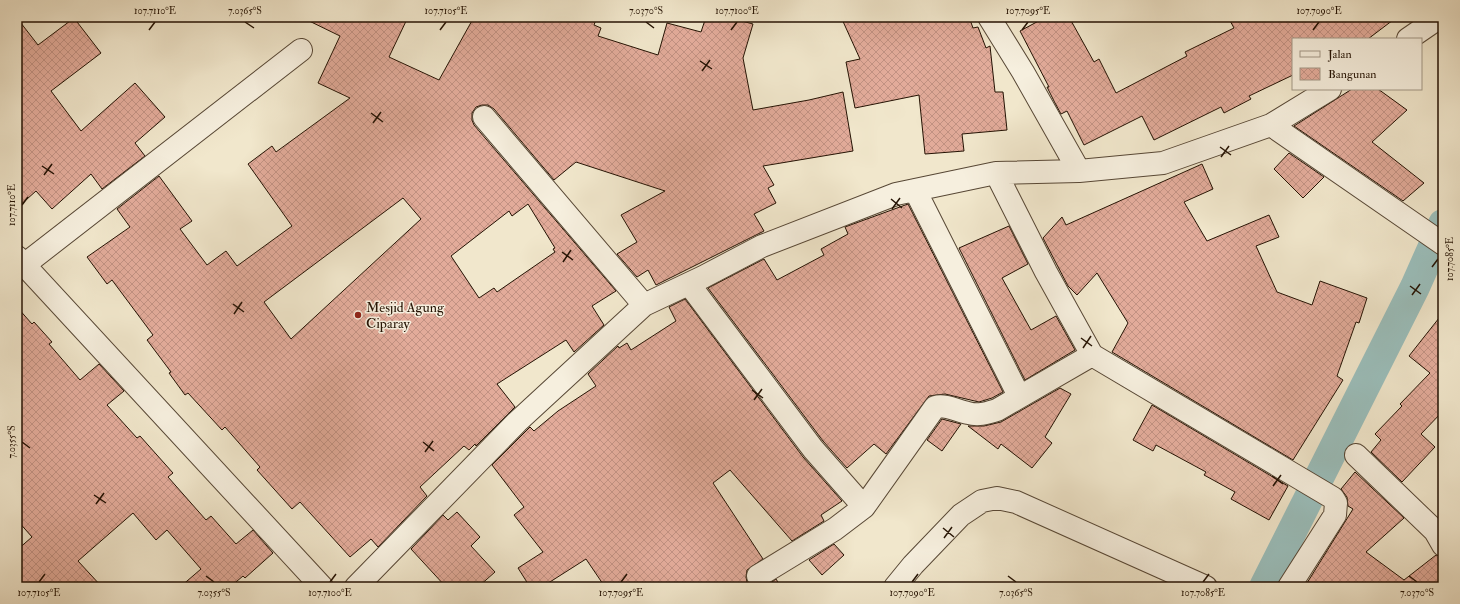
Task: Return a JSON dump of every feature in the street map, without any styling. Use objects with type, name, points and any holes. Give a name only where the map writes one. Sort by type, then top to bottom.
[{"type":"street","points":[[989,17],[1023,72],[1079,171]]},
{"type":"street","points":[[1409,38],[1440,17]]},
{"type":"street","points":[[301,50],[20,261],[322,587]]},
{"type":"street","points":[[356,587],[517,422],[644,305],[762,246],[882,199],[915,190],[996,173],[1079,171],[1163,163],[1271,125],[1328,90]]},
{"type":"street","points":[[484,117],[644,305]]},
{"type":"street","points":[[1271,125],[1435,240]]},
{"type":"street","points":[[996,173],[1046,272],[1092,355],[1333,498],[1336,503],[1335,515],[1289,587]]},
{"type":"street","points":[[915,190],[1019,396]]},
{"type":"street","points":[[688,284],[813,449],[864,507]]},
{"type":"street","points":[[758,576],[835,529],[864,507],[934,407],[941,405],[969,414],[982,415],[997,410],[1092,355]]},
{"type":"street","points":[[1356,455],[1435,531],[1443,545]]},
{"type":"street","points":[[895,587],[913,565],[961,515],[982,501],[997,498],[1016,502],[1206,587]]},
{"type":"building","points":[[301,17],[408,17],[389,57],[439,80],[474,17],[597,17],[594,25],[601,28],[598,36],[658,55],[667,23],[701,32],[706,17],[727,17],[753,24],[743,58],[753,110],[843,92],[853,151],[763,166],[774,185],[768,188],[776,203],[754,214],[764,231],[656,285],[648,270],[637,277],[617,254],[637,242],[621,215],[665,191],[576,162],[554,180],[494,109],[488,105],[476,107],[472,113],[474,125],[616,291],[592,306],[604,325],[574,352],[566,340],[497,384],[515,407],[476,446],[475,444],[469,450],[464,446],[420,487],[427,496],[378,547],[371,539],[350,557],[300,502],[292,509],[257,470],[260,467],[225,427],[222,430],[188,393],[185,395],[169,373],[171,372],[147,340],[153,335],[112,280],[107,284],[87,257],[130,227],[117,209],[159,176],[192,221],[180,229],[207,265],[226,251],[237,266],[292,226],[248,164],[272,146],[276,152],[350,98],[318,83],[340,36]],"holes":[[[403,198],[421,219],[291,339],[264,302]],[[528,204],[555,248],[553,249],[555,252],[497,292],[494,288],[479,298],[451,256],[509,211],[512,216]]]},
{"type":"building","points":[[841,17],[969,17],[973,28],[978,27],[986,48],[990,46],[995,92],[1003,92],[1007,130],[962,134],[964,151],[925,154],[919,95],[855,108],[846,62],[860,59]]},
{"type":"building","points":[[1046,17],[1069,17],[1094,62],[1099,59],[1116,93],[1187,56],[1185,52],[1234,28],[1228,17],[1397,17],[1369,38],[1292,38],[1292,75],[1249,96],[1251,99],[1224,113],[1221,107],[1154,140],[1142,116],[1084,145],[1067,111],[1061,114],[1020,31]]},
{"type":"building","points":[[17,18],[38,45],[74,18],[101,53],[51,91],[81,131],[135,83],[165,117],[135,143],[145,156],[102,189],[91,174],[52,209],[36,191],[17,208]]},
{"type":"building","points":[[1350,90],[1379,90],[1407,110],[1372,142],[1424,183],[1403,201],[1294,126]]},
{"type":"building","points":[[1289,153],[1324,177],[1303,198],[1274,169]]},
{"type":"building","points":[[1202,164],[1213,189],[1184,202],[1207,241],[1269,215],[1279,237],[1256,246],[1277,292],[1312,305],[1320,281],[1367,298],[1359,323],[1356,322],[1337,376],[1343,380],[1293,460],[1112,352],[1128,323],[1097,273],[1077,295],[1068,286],[1043,238],[1062,217],[1066,225]]},
{"type":"building","points":[[908,204],[1003,392],[992,398],[979,402],[945,394],[929,396],[886,454],[874,444],[847,468],[823,441],[708,288],[764,259],[777,280],[824,255],[821,249],[848,234],[845,227]]},
{"type":"building","points":[[1009,226],[1028,264],[1002,278],[1031,330],[1056,316],[1075,350],[1025,380],[959,248]]},
{"type":"building","points":[[685,299],[803,457],[842,501],[821,515],[824,521],[792,541],[730,470],[713,483],[763,559],[747,570],[747,582],[752,587],[605,587],[586,559],[542,587],[530,587],[518,568],[543,552],[514,515],[524,507],[492,465],[530,427],[534,431],[558,411],[596,386],[588,374],[618,346],[619,348],[627,343],[631,350],[676,321],[669,307]]},
{"type":"building","points":[[17,307],[32,324],[34,322],[52,342],[49,344],[80,380],[99,364],[124,391],[107,405],[137,438],[140,436],[173,473],[168,477],[206,520],[211,516],[236,544],[253,530],[273,553],[245,578],[243,576],[230,587],[180,587],[201,569],[167,530],[156,540],[133,513],[78,561],[102,587],[17,587],[17,550],[32,537],[17,520]]},
{"type":"building","points":[[1443,313],[1443,411],[1421,434],[1435,447],[1402,482],[1371,452],[1381,440],[1375,434],[1402,406],[1400,404],[1430,373],[1409,356]]},
{"type":"building","points":[[1060,388],[1071,394],[1045,437],[1052,443],[1032,468],[1001,444],[998,449],[968,426],[984,426],[1001,422]]},
{"type":"building","points":[[1152,405],[1288,486],[1269,520],[1231,499],[1235,492],[1204,475],[1206,472],[1156,445],[1153,451],[1133,440]]},
{"type":"building","points":[[942,419],[961,424],[942,451],[927,440]]},
{"type":"building","points":[[1355,472],[1404,518],[1366,552],[1404,580],[1436,555],[1443,557],[1443,587],[1313,587],[1307,583],[1353,509],[1348,506],[1347,497],[1341,489]]},
{"type":"building","points":[[457,512],[480,537],[471,546],[495,572],[478,587],[446,587],[411,549],[443,515],[448,520]]},
{"type":"building","points":[[834,544],[844,555],[822,575],[809,560]]},
{"type":"building","points":[[776,579],[781,587],[765,587]]},
{"type":"waterway","points":[[1264,587],[1415,287],[1443,224]]},
{"type":"place","name":"Mesjid Agung Ciparay","points":[[358,315]]}]
